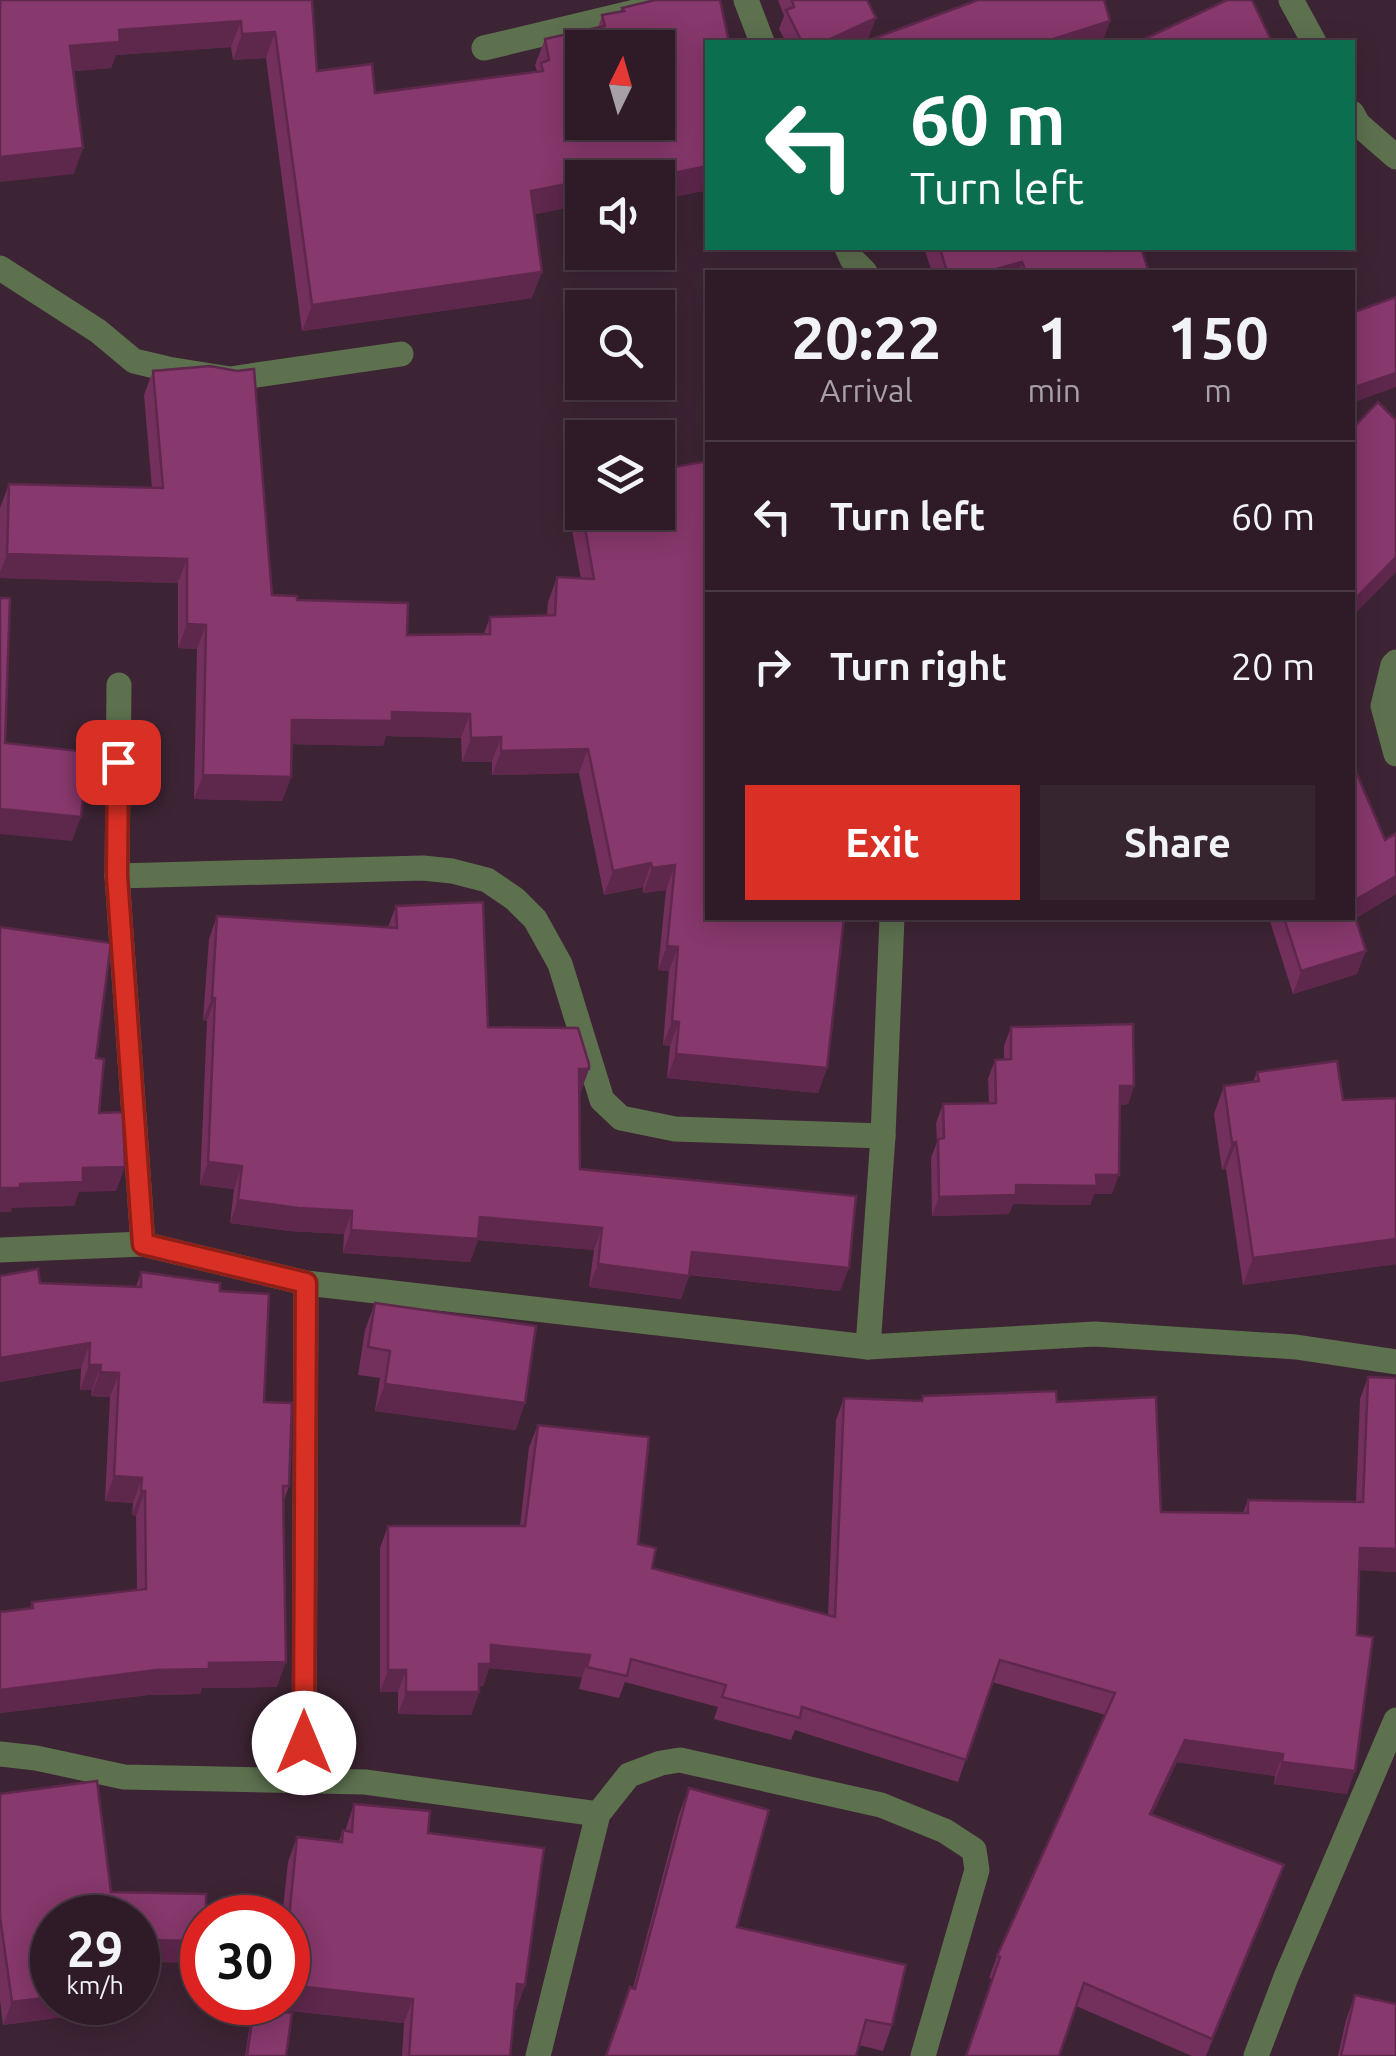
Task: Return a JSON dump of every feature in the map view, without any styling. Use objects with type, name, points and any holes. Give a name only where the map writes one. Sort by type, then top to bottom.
[{"type":"street","points":[[484,48],[685,0]]},
{"type":"street","points":[[746,0],[761,40]]},
{"type":"street","points":[[1292,0],[1313,40]]},
{"type":"street","points":[[1355,118],[1396,157]]},
{"type":"street","points":[[848,250],[863,270]]},
{"type":"street","points":[[0,268],[98,331],[134,362],[230,379],[401,354]]},
{"type":"street","points":[[1396,662],[1383,706],[1396,754]]},
{"type":"street","points":[[119,685],[117,876],[143,1244]]},
{"type":"street","points":[[117,876],[423,868],[487,880],[534,918],[560,964],[602,1100],[621,1118],[675,1129],[883,1136]]},
{"type":"street","points":[[868,1346],[883,1136],[892,920]]},
{"type":"street","points":[[0,1250],[143,1244],[306,1283],[868,1346],[1094,1334],[1296,1347],[1396,1362]]},
{"type":"street","points":[[304,1782],[306,1283]]},
{"type":"street","points":[[1256,2056],[1396,1720]]},
{"type":"street","points":[[0,1754],[124,1777],[365,1782],[598,1814]]},
{"type":"street","points":[[538,2056],[598,1814],[629,1775],[680,1760],[881,1804],[946,1831],[974,1850],[977,1870],[923,2056]]},
{"type":"building","points":[[0,0],[312,0],[317,71],[372,64],[375,93],[543,71],[541,63],[549,60],[545,39],[565,35],[565,140],[675,140],[675,30],[587,30],[605,26],[602,15],[655,0],[720,0],[729,40],[705,40],[705,167],[675,173],[675,160],[565,160],[565,184],[531,191],[542,272],[312,305],[275,32],[242,34],[241,21],[119,30],[120,42],[70,46],[83,148],[0,157]]},
{"type":"building","points":[[792,0],[867,0],[876,18],[828,40],[801,40],[786,10],[794,7]]},
{"type":"building","points":[[978,0],[1104,0],[1110,21],[1050,40],[869,40]]},
{"type":"building","points":[[1227,0],[1252,0],[1271,40],[1142,40]]},
{"type":"building","points":[[941,250],[1142,250],[1148,270],[1025,270],[1022,262],[993,270],[946,270]]},
{"type":"building","points":[[1396,297],[1396,373],[1355,387],[1355,312]]},
{"type":"building","points":[[210,366],[237,371],[254,369],[272,595],[297,596],[297,600],[408,603],[407,635],[490,634],[490,617],[555,615],[557,577],[594,579],[585,530],[675,530],[675,467],[705,462],[705,920],[844,920],[827,1068],[676,1054],[679,1022],[672,1021],[678,947],[667,946],[675,865],[652,868],[651,863],[613,871],[588,749],[501,751],[501,737],[471,738],[470,714],[392,712],[392,721],[292,720],[291,777],[203,775],[206,625],[187,624],[187,559],[7,554],[9,484],[163,488],[153,371]]},
{"type":"building","points":[[1378,402],[1396,420],[1396,557],[1355,599],[1355,426]]},
{"type":"building","points":[[0,598],[10,598],[5,743],[88,752],[81,817],[0,809]]},
{"type":"building","points":[[1355,769],[1385,840],[1396,833],[1396,876],[1355,900]]},
{"type":"building","points":[[483,902],[488,1027],[578,1028],[589,1064],[589,1069],[579,1069],[580,1169],[856,1196],[849,1268],[692,1252],[689,1276],[598,1264],[602,1228],[480,1217],[478,1239],[351,1230],[352,1211],[238,1200],[242,1166],[208,1162],[217,916],[397,928],[396,906]]},
{"type":"building","points":[[1355,916],[1366,951],[1301,971],[1285,920],[1355,920]]},
{"type":"building","points":[[0,927],[111,943],[96,1058],[104,1059],[99,1113],[123,1112],[125,1167],[83,1168],[83,1182],[0,1188]]},
{"type":"building","points":[[1133,1024],[1134,1086],[1120,1086],[1119,1175],[1096,1175],[1097,1186],[1016,1185],[1016,1195],[939,1197],[938,1139],[944,1138],[943,1104],[996,1103],[995,1060],[1011,1059],[1011,1027]]},
{"type":"building","points":[[1337,1061],[1343,1100],[1396,1098],[1396,1239],[1253,1258],[1224,1086],[1259,1081],[1257,1072]]},
{"type":"building","points":[[38,1269],[40,1283],[141,1287],[141,1272],[220,1283],[220,1291],[269,1294],[264,1402],[292,1403],[289,1486],[283,1486],[286,1662],[209,1663],[209,1669],[157,1670],[0,1690],[0,1612],[33,1608],[32,1602],[146,1589],[142,1478],[114,1476],[119,1373],[100,1372],[101,1365],[89,1365],[90,1343],[0,1358],[0,1276]]},
{"type":"building","points":[[375,1303],[536,1326],[525,1403],[385,1384],[390,1351],[368,1347]]},
{"type":"building","points":[[1368,1377],[1396,1378],[1396,1549],[1360,1548],[1357,1635],[1373,1637],[1355,1771],[1282,1762],[1283,1754],[1185,1740],[1150,1814],[1284,1865],[1212,2039],[1084,1983],[1059,2056],[966,2056],[1000,1957],[997,1956],[1115,1693],[1000,1660],[966,1760],[802,1707],[800,1718],[722,1697],[726,1685],[631,1659],[627,1676],[587,1667],[590,1655],[491,1645],[491,1664],[479,1664],[479,1692],[406,1692],[406,1670],[388,1670],[388,1526],[525,1526],[538,1425],[649,1437],[638,1544],[656,1548],[652,1568],[835,1617],[844,1398],[922,1401],[923,1396],[1056,1391],[1057,1402],[1156,1397],[1161,1512],[1248,1513],[1248,1500],[1363,1502]]},
{"type":"building","points":[[97,1781],[111,1892],[206,1894],[180,1895],[180,1941],[160,1940],[160,1895],[30,1895],[30,2000],[12,2002],[0,1917],[0,1794]]},
{"type":"building","points":[[689,1788],[769,1810],[737,1927],[906,1965],[892,2025],[866,2020],[856,2056],[606,2056],[630,1987],[635,1989]]},
{"type":"building","points":[[354,1804],[430,1811],[428,1833],[544,1848],[525,1985],[517,1984],[510,2056],[409,2056],[413,1999],[310,1987],[310,1895],[291,1895],[297,1837],[342,1842],[343,1830],[352,1832]]},
{"type":"building","points":[[1355,1995],[1396,2004],[1396,2056],[1341,2056]]},
{"type":"building","points":[[252,2025],[290,2025],[286,2056],[247,2056]]},
{"type":"route","points":[[118,762],[117,876],[143,1244],[306,1283],[304,1743]]}]
